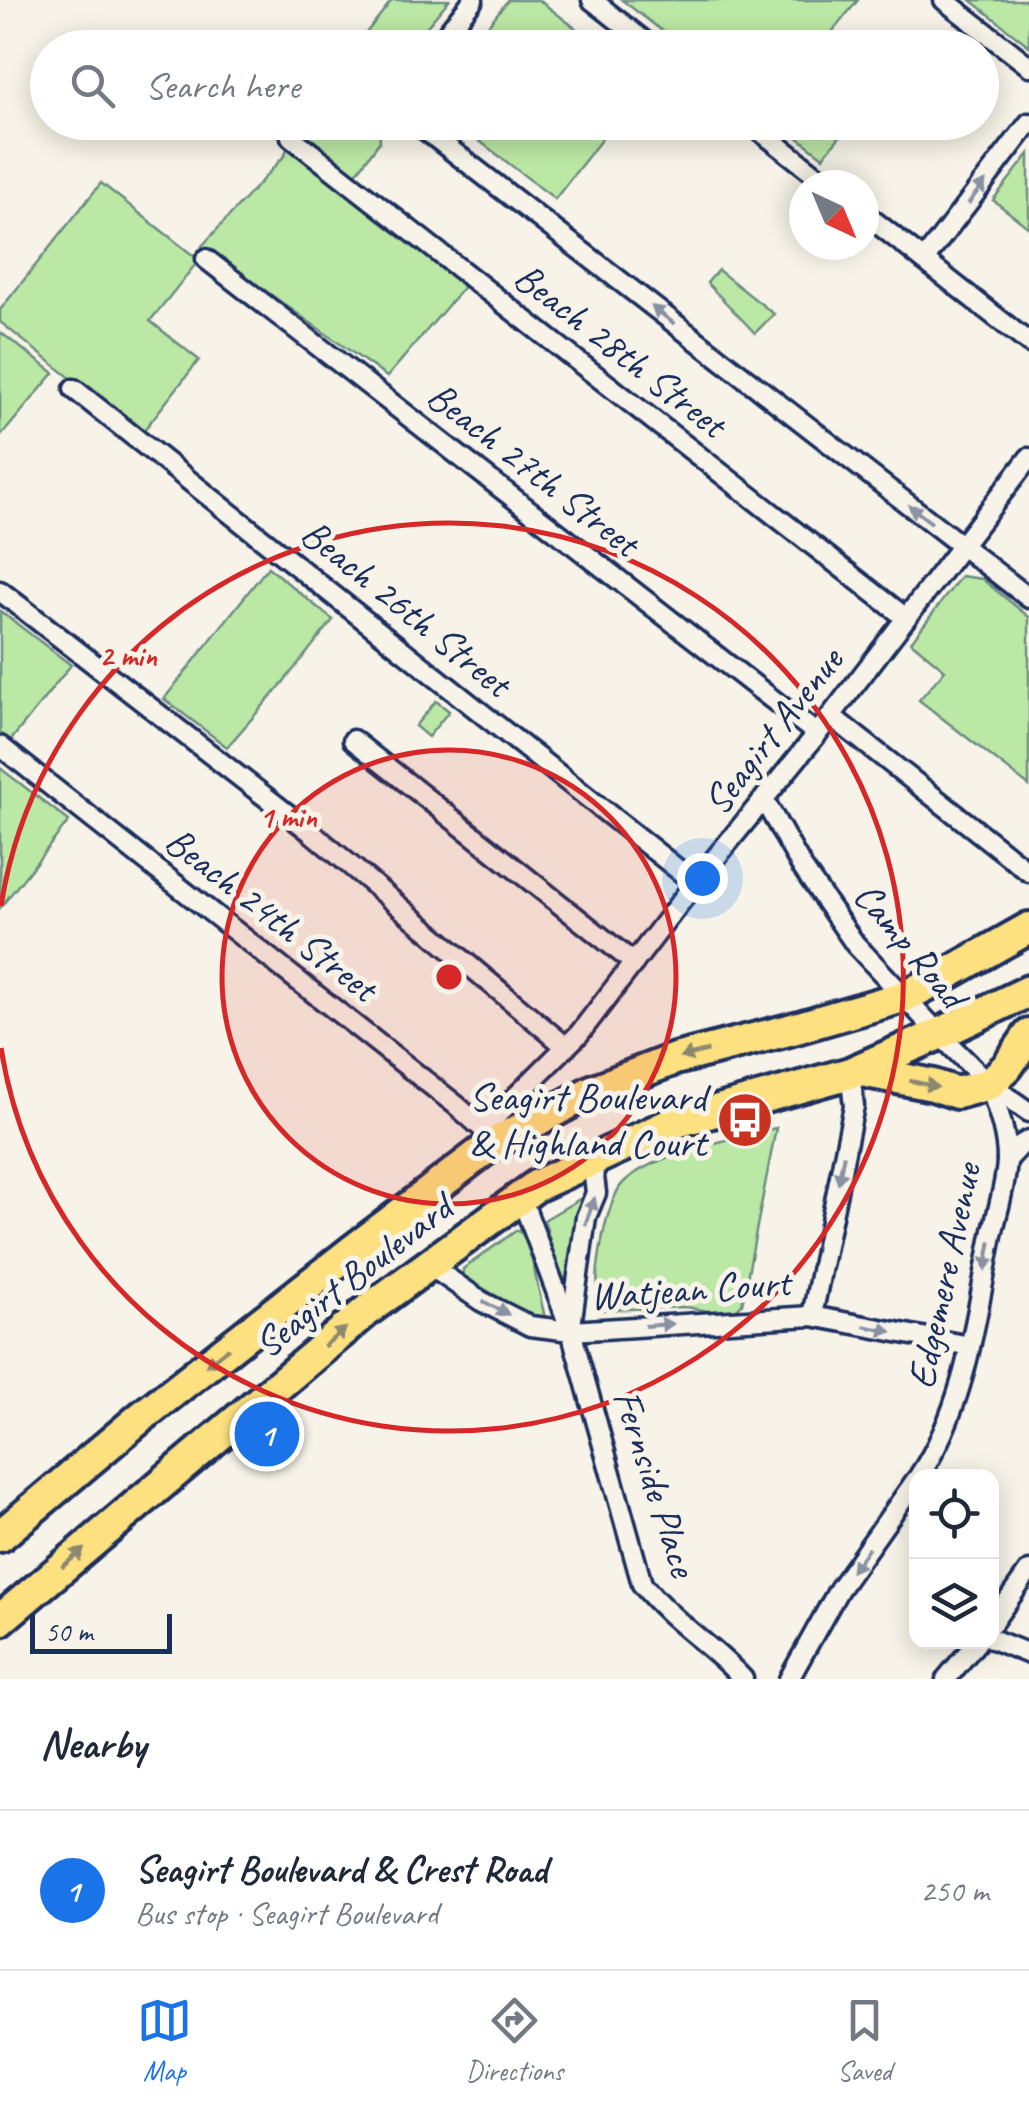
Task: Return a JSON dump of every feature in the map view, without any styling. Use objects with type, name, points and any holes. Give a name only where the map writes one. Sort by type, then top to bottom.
[{"type":"main road","name":"Seagirt Boulevard","points":[[0,1536],[487,1137],[666,1062],[903,996],[1029,928]]},
{"type":"main road","name":"Seagirt Boulevard","points":[[0,1620],[369,1309],[536,1186],[673,1123],[853,1072],[1029,991]]},
{"type":"main road","points":[[853,1072],[934,1085],[958,1093],[990,1084],[1029,1035]]},
{"type":"street","points":[[449,30],[473,0]]},
{"type":"street","points":[[592,0],[630,30]]},
{"type":"street","points":[[944,0],[983,30]]},
{"type":"street","points":[[999,43],[1029,66]]},
{"type":"street","points":[[924,260],[1029,123]]},
{"type":"street","name":"Beach 28th Street","points":[[295,140],[906,618]]},
{"type":"street","name":"Beach 28th Street","points":[[437,140],[1029,598]]},
{"type":"street","points":[[772,140],[810,170]]},
{"type":"street","points":[[879,225],[1029,343]]},
{"type":"street","name":"Beach 27th Street","points":[[206,259],[817,734]]},
{"type":"street","name":"Beach 26th Street","points":[[74,388],[695,883]]},
{"type":"street","name":"Seagirt Avenue","points":[[487,1137],[579,1034],[1029,458]]},
{"type":"street","points":[[0,592],[312,833],[566,1046]]},
{"type":"street","points":[[831,716],[1029,872]]},
{"type":"street","points":[[353,740],[634,964]]},
{"type":"street","name":"Beach 24th Street","points":[[0,746],[456,1105],[487,1137]]},
{"type":"street","name":"Camp Road","points":[[764,800],[802,867],[855,944],[990,1084],[1029,1112]]},
{"type":"street","points":[[812,1316],[854,1106],[853,1072]]},
{"type":"street","name":"Edgemere Avenue","points":[[924,1469],[953,1410],[970,1346],[1007,1160],[990,1084]]},
{"type":"street","points":[[1007,1160],[1029,1140]]},
{"type":"street","name":"Fernside Place","points":[[570,1331],[586,1217],[596,1192],[592,1160]]},
{"type":"street","name":"Fernside Place","points":[[521,1197],[570,1331],[642,1584],[660,1607],[744,1679]]},
{"type":"street","name":"Watjean Court","points":[[429,1264],[481,1301],[530,1326],[570,1331],[812,1316],[970,1346]]},
{"type":"street","name":"Edgemere Avenue","points":[[789,1679],[839,1589],[909,1492]]},
{"type":"street","points":[[999,1613],[1029,1572]]},
{"type":"street","points":[[999,1642],[1029,1654]]},
{"type":"street","points":[[946,1679],[971,1649]]},
{"type":"green space","points":[[392,0],[449,0],[424,30],[368,30]]},
{"type":"green space","points":[[508,0],[539,0],[578,30],[484,30]]},
{"type":"green space","points":[[622,0],[858,0],[834,30],[661,30]]},
{"type":"green space","points":[[971,0],[1029,0],[1029,46]]},
{"type":"green space","points":[[305,140],[380,140],[352,179]]},
{"type":"green space","points":[[478,140],[601,140],[555,199]]},
{"type":"green space","points":[[801,140],[837,140],[823,157]]},
{"type":"green space","points":[[289,141],[467,283],[387,377],[202,246],[285,155]]},
{"type":"green space","points":[[1029,154],[1029,228],[993,200]]},
{"type":"green space","points":[[101,183],[199,260],[150,321],[199,360],[141,434],[0,322],[0,310]]},
{"type":"green space","points":[[718,270],[774,314],[755,333],[707,283]]},
{"type":"green space","points":[[0,332],[54,373],[0,437]]},
{"type":"green space","points":[[268,567],[333,620],[227,747],[164,699]]},
{"type":"green space","points":[[961,576],[982,579],[1029,617],[1029,786],[919,700],[945,670],[911,642]]},
{"type":"green space","points":[[0,611],[71,665],[11,740],[0,733]]},
{"type":"green space","points":[[436,701],[449,711],[428,737],[415,726]]},
{"type":"green space","points":[[0,768],[69,821],[0,908]]},
{"type":"green space","points":[[776,1128],[742,1304],[734,1312],[724,1314],[686,1307],[601,1310],[597,1276],[602,1241],[612,1202],[623,1183],[636,1172],[674,1155]]},
{"type":"green space","points":[[583,1197],[569,1260],[568,1302],[544,1220]]},
{"type":"green space","points":[[517,1230],[527,1238],[547,1327],[463,1276],[463,1269]]},
{"type":"place","name":"Seagirt Boulevard & Highland Court","points":[[745,1120]]},
{"type":"place","name":"Seagirt Boulevard & Crest Road","points":[[267,1434]]}]
